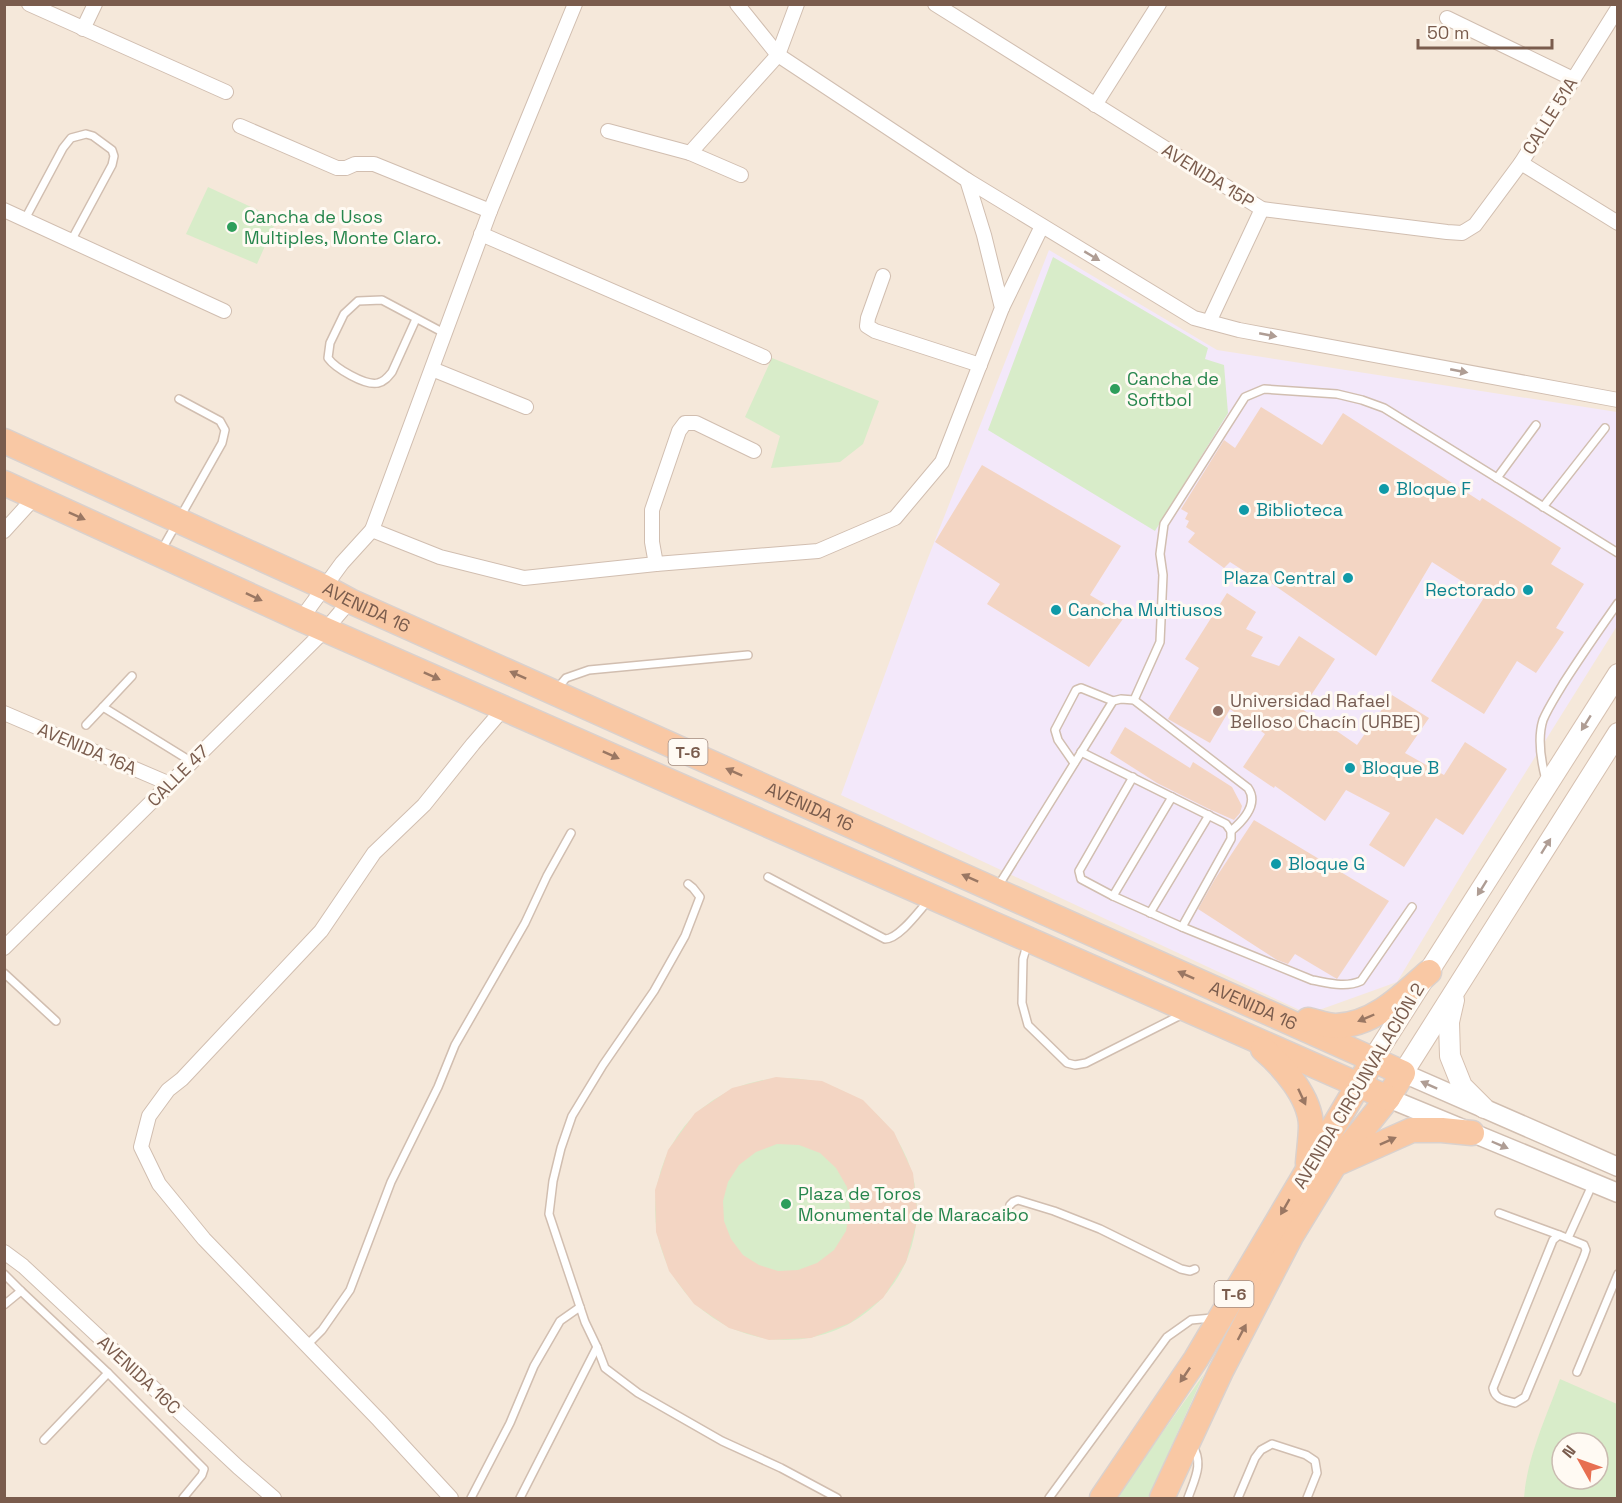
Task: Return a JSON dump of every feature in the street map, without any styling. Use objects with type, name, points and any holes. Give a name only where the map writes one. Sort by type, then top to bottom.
[{"type":"highway","name":"AVENIDA 16","points":[[4,441],[324,586],[350,601],[1403,1073]]},
{"type":"highway","name":"AVENIDA 16","points":[[4,483],[301,619],[1388,1098]]},
{"type":"highway","points":[[1268,1012],[1336,1026],[1364,1021],[1396,1002],[1429,972]]},
{"type":"highway","points":[[1250,1037],[1292,1077],[1301,1094],[1311,1124],[1308,1169]]},
{"type":"highway","name":"AVENIDA CIRCUNVALACIÓN 2","points":[[1102,1498],[1196,1359],[1373,1059]]},
{"type":"highway","name":"AVENIDA CIRCUNVALACIÓN 2","points":[[1162,1498],[1221,1371],[1291,1236],[1335,1164],[1388,1098],[1403,1073]]},
{"type":"highway","points":[[1335,1164],[1412,1130],[1472,1133]]},
{"type":"main road","name":"AVENIDA CIRCUNVALACIÓN 2","points":[[1373,1059],[1617,674]]},
{"type":"main road","name":"AVENIDA CIRCUNVALACIÓN 2","points":[[1403,1073],[1617,733]]},
{"type":"main road","points":[[1456,989],[1449,1022],[1450,1056],[1462,1086],[1484,1108]]},
{"type":"street","points":[[29,4],[226,92]]},
{"type":"street","points":[[83,29],[95,4]]},
{"type":"street","points":[[301,619],[342,562],[372,530],[481,234],[575,4]]},
{"type":"street","points":[[737,4],[778,55],[967,180],[1194,318],[1250,332],[1617,400]]},
{"type":"street","points":[[690,153],[778,55],[796,4]]},
{"type":"street","name":"AVENIDA 15P","points":[[935,4],[1262,209],[1462,233],[1475,225],[1521,163]]},
{"type":"street","points":[[1095,105],[1159,4]]},
{"type":"street","name":"CALLE 51A","points":[[1521,163],[1617,8]]},
{"type":"street","points":[[1447,18],[1573,80]]},
{"type":"street","points":[[240,126],[337,168],[346,168],[355,164],[374,164],[490,211]]},
{"type":"street","points":[[608,131],[690,153],[741,174]]},
{"type":"street","points":[[1521,163],[1617,223]]},
{"type":"street","points":[[967,180],[984,235],[1002,308]]},
{"type":"street","points":[[1209,322],[1262,209]]},
{"type":"street","points":[[4,210],[224,311]]},
{"type":"street","points":[[372,530],[440,556],[524,578],[656,564],[818,551],[895,518],[942,462],[1002,308],[1042,226]]},
{"type":"street","points":[[481,234],[764,357]]},
{"type":"street","points":[[883,276],[867,326],[875,331],[980,365]]},
{"type":"street","points":[[432,369],[526,407]]},
{"type":"street","points":[[656,564],[652,543],[652,510],[679,431],[686,423],[696,423],[754,451]]},
{"type":"street","points":[[4,531],[35,497]]},
{"type":"street","name":"CALLE 47","points":[[4,948],[326,629],[350,601]]},
{"type":"street","points":[[451,1498],[204,1239],[159,1184],[141,1147],[149,1116],[168,1090],[182,1079],[321,931],[374,853],[424,805],[504,708]]},
{"type":"street","name":"AVENIDA 16A","points":[[4,713],[170,784]]},
{"type":"street","name":"AVENIDA 16","points":[[1403,1073],[1617,1167]]},
{"type":"street","name":"AVENIDA 16","points":[[1388,1098],[1617,1193]]},
{"type":"street","name":"AVENIDA 16C","points":[[4,1252],[23,1266],[274,1498]]},
{"type":"lane","points":[[25,219],[63,148],[71,138],[86,134],[93,136],[112,150],[114,156],[112,165],[71,241]]},
{"type":"lane","points":[[416,319],[392,372],[380,383],[373,384],[364,381],[332,364],[328,358],[330,343],[344,314],[358,301],[382,300],[444,333]]},
{"type":"lane","points":[[1134,700],[1160,642],[1163,575],[1160,554],[1164,524],[1245,398],[1264,389],[1337,394],[1384,408],[1617,553]]},
{"type":"lane","points":[[160,554],[222,442],[225,430],[220,421],[179,399]]},
{"type":"lane","points":[[1497,478],[1536,425]]},
{"type":"lane","points":[[1543,507],[1605,428]]},
{"type":"lane","points":[[1547,785],[1540,738],[1543,721],[1552,702],[1617,603]]},
{"type":"lane","points":[[554,692],[566,678],[589,670],[748,655]]},
{"type":"lane","points":[[86,725],[132,676]]},
{"type":"lane","points":[[1074,763],[1058,740],[1055,730],[1076,690],[1081,688],[1113,701],[1134,700],[1248,788],[1251,793],[1251,807],[1240,824],[1232,831],[1231,839],[1182,927]]},
{"type":"lane","points":[[996,890],[1113,701]]},
{"type":"lane","points":[[103,707],[192,762]]},
{"type":"lane","points":[[1081,752],[1209,815],[1226,824],[1232,831]]},
{"type":"lane","points":[[1133,777],[1079,871],[1081,879],[1113,896],[1312,980],[1335,985],[1352,985],[1367,974],[1412,907]]},
{"type":"lane","points":[[1113,896],[1172,797]]},
{"type":"lane","points":[[1150,913],[1209,815]]},
{"type":"lane","points":[[307,1345],[322,1330],[350,1290],[391,1182],[438,1087],[455,1045],[525,923],[547,876],[571,833]]},
{"type":"lane","points":[[768,877],[885,939],[890,939],[897,934],[932,897]]},
{"type":"lane","points":[[688,884],[700,897],[685,936],[654,991],[603,1065],[572,1116],[553,1181],[549,1214],[585,1322],[605,1368],[638,1393],[722,1441],[781,1468],[837,1498]]},
{"type":"lane","points":[[1029,939],[1023,959],[1022,1002],[1028,1025],[1067,1063],[1075,1065],[1086,1063],[1190,1010]]},
{"type":"lane","points":[[4,973],[56,1022]]},
{"type":"lane","points":[[1568,1238],[1593,1184]]},
{"type":"lane","points":[[1010,1205],[1018,1200],[1054,1211],[1100,1229],[1181,1269],[1190,1271],[1195,1269]]},
{"type":"lane","points":[[1499,1213],[1568,1238],[1584,1245],[1586,1250],[1525,1397],[1515,1403],[1496,1398],[1493,1388],[1553,1240],[1559,1235]]},
{"type":"lane","points":[[4,1274],[204,1469],[202,1475],[183,1498]]},
{"type":"lane","points":[[1577,1372],[1617,1274]]},
{"type":"lane","points":[[4,1305],[21,1291]]},
{"type":"lane","points":[[471,1498],[510,1424],[534,1366],[560,1321],[580,1307]]},
{"type":"lane","points":[[1049,1498],[1167,1337],[1191,1320],[1221,1317]]},
{"type":"lane","points":[[520,1498],[597,1347]]},
{"type":"lane","points":[[44,1440],[108,1374]]},
{"type":"lane","points":[[1188,1498],[1198,1463],[1198,1454],[1189,1440]]},
{"type":"lane","points":[[1238,1498],[1255,1458],[1261,1449],[1272,1444],[1306,1455],[1315,1461],[1317,1473],[1307,1498]]},
{"type":"shaded area","points":[[5,5],[1617,5],[1617,1498],[5,1498]]},
{"type":"shaded area","name":"Universidad Rafael Belloso Chacín (URBE)","points":[[1049,250],[1217,350],[1617,412],[1617,626],[1397,982],[1308,1014],[841,795],[917,586]]},
{"type":"green space","name":"Cancha de Usos Multiples, Monte Claro.","points":[[208,187],[277,219],[257,264],[186,234]]},
{"type":"green space","name":"Cancha de Softbol","points":[[1053,257],[1208,348],[1205,359],[1224,365],[1228,413],[1155,531],[988,430]]},
{"type":"green space","points":[[772,358],[879,401],[863,444],[840,462],[771,468],[780,436],[745,417]]},
{"type":"green space","name":"Plaza de Toros Monumental de Maracaibo","points":[[786,1078],[812,1081],[836,1088],[859,1100],[879,1116],[895,1136],[907,1159],[914,1183],[917,1209],[914,1235],[907,1259],[895,1282],[879,1302],[859,1318],[836,1330],[812,1337],[786,1340],[760,1337],[736,1330],[713,1318],[693,1302],[677,1282],[665,1259],[658,1235],[655,1209],[658,1183],[665,1159],[677,1136],[693,1116],[713,1100],[736,1088],[760,1081]]},
{"type":"green space","points":[[1204,1374],[1148,1498],[1116,1498]]},
{"type":"green space","points":[[1560,1379],[1617,1404],[1617,1498],[1524,1498],[1529,1468]]},
{"type":"building","points":[[1261,407],[1322,445],[1343,413],[1480,501],[1482,498],[1561,548],[1551,564],[1584,584],[1556,628],[1564,632],[1536,673],[1517,661],[1484,714],[1431,681],[1485,596],[1432,562],[1376,656],[1261,576],[1258,580],[1230,562],[1224,568],[1188,542],[1195,533],[1186,527],[1189,521],[1185,519],[1188,513],[1181,509],[1224,440],[1235,448]]},
{"type":"building","points":[[982,465],[1121,546],[1090,595],[1125,616],[1089,667],[987,604],[1000,584],[935,542]]},
{"type":"building","points":[[1227,593],[1256,612],[1246,629],[1263,637],[1251,656],[1279,666],[1299,636],[1335,659],[1302,709],[1357,745],[1392,695],[1429,718],[1405,753],[1444,775],[1465,742],[1507,769],[1463,835],[1436,818],[1404,867],[1369,845],[1390,813],[1346,790],[1325,821],[1243,767],[1265,734],[1230,709],[1210,743],[1168,719],[1199,668],[1185,659]]},
{"type":"building","points":[[1125,727],[1190,768],[1193,762],[1232,787],[1242,806],[1240,813],[1234,820],[1209,809],[1157,783],[1110,753]]},
{"type":"building","name":"Bloque G","points":[[1254,820],[1389,901],[1337,979],[1295,954],[1288,964],[1277,960],[1198,909]]},
{"type":"building","name":"Plaza de Toros Monumental de Maracaibo","points":[[776,1077],[822,1081],[863,1100],[894,1132],[913,1173],[918,1218],[906,1262],[883,1298],[850,1323],[811,1338],[769,1340],[729,1328],[694,1304],[669,1271],[656,1232],[655,1190],[668,1150],[695,1113],[732,1088]],"holes":[[[777,1144],[799,1145],[820,1153],[836,1168],[847,1187],[850,1209],[846,1231],[834,1250],[817,1263],[798,1270],[778,1271],[759,1265],[743,1255],[731,1239],[724,1221],[723,1201],[728,1182],[739,1165],[756,1152]]]},
{"type":"place","name":"Cancha de Usos Multiples, Monte Claro.","points":[[232,227]]},
{"type":"place","name":"Cancha de Softbol","points":[[1115,389]]},
{"type":"place","name":"Bloque F","points":[[1384,489]]},
{"type":"place","name":"Biblioteca","points":[[1244,510]]},
{"type":"place","name":"Plaza Central","points":[[1348,578]]},
{"type":"place","name":"Rectorado","points":[[1528,590]]},
{"type":"place","name":"Cancha Multiusos","points":[[1056,610]]},
{"type":"place","name":"Universidad Rafael Belloso Chacín (URBE)","points":[[1218,711]]},
{"type":"place","name":"Bloque B","points":[[1350,768]]},
{"type":"place","name":"Bloque G","points":[[1276,864]]},
{"type":"place","name":"Plaza de Toros Monumental de Maracaibo","points":[[786,1204]]}]
